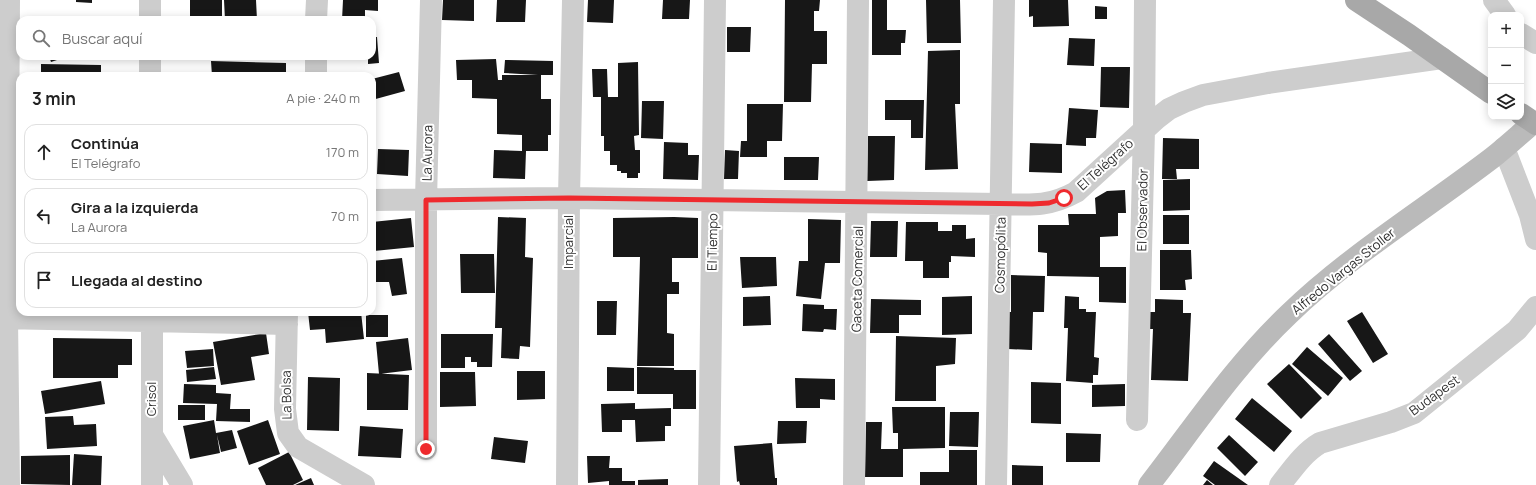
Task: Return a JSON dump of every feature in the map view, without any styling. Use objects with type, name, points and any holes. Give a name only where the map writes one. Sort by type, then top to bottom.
[{"type":"main road","points":[[1356,0],[1488,91]]},
{"type":"main road","name":"Alfredo Vargas Stoller","points":[[1149,485],[1242,364],[1288,315],[1347,265],[1504,148],[1530,120]]},
{"type":"street","points":[[9,0],[4,318],[9,485]]},
{"type":"street","points":[[150,0],[150,16]]},
{"type":"street","points":[[316,16],[317,0]]},
{"type":"street","name":"La Aurora","points":[[426,449],[426,200],[430,0]]},
{"type":"street","name":"Imparcial","points":[[567,485],[569,198],[573,0]]},
{"type":"street","name":"El Tiempo","points":[[709,485],[715,0]]},
{"type":"street","name":"Gaceta Comercial","points":[[854,485],[858,203],[858,0]]},
{"type":"street","name":"Cosmopólita","points":[[996,485],[1004,0]]},
{"type":"street","name":"El Observador","points":[[1137,420],[1144,130],[1145,0]]},
{"type":"street","points":[[1494,0],[1503,12]]},
{"type":"street","points":[[1524,36],[1536,43]]},
{"type":"street","name":"El Telégrafo","points":[[376,200],[569,198],[858,203],[1049,203],[1064,198],[1086,183],[1144,130],[1169,110],[1184,102],[1203,95],[1268,83],[1442,58]]},
{"type":"street","points":[[150,60],[150,72]]},
{"type":"street","points":[[316,60],[316,72]]},
{"type":"street","points":[[1504,148],[1520,186],[1536,239]]},
{"type":"street","name":"Budapest","points":[[1280,485],[1311,448],[1320,443],[1391,422],[1414,413],[1517,330],[1536,307]]},
{"type":"street","name":"Crisol","points":[[152,317],[152,485]]},
{"type":"street","points":[[4,318],[287,318]]},
{"type":"street","name":"La Bolsa","points":[[287,318],[284,409],[288,433],[298,447],[340,477],[364,485]]},
{"type":"street","points":[[151,434],[182,485]]},
{"type":"building","points":[[76,0],[92,0],[92,3],[76,2]]},
{"type":"building","points":[[190,0],[222,0],[222,16],[190,16]]},
{"type":"building","points":[[224,0],[256,0],[257,16],[225,16]]},
{"type":"building","points":[[343,0],[378,0],[378,11],[365,10],[365,16],[342,16]]},
{"type":"building","points":[[443,0],[474,0],[474,21],[442,20]]},
{"type":"building","points":[[497,0],[526,0],[525,22],[496,22]]},
{"type":"building","points":[[588,0],[614,0],[613,23],[587,22]]},
{"type":"building","points":[[663,0],[690,0],[689,19],[662,19]]},
{"type":"building","points":[[785,0],[820,0],[819,11],[814,11],[814,31],[827,31],[827,64],[812,64],[811,102],[784,102]]},
{"type":"building","points":[[872,0],[887,0],[887,30],[906,30],[905,43],[901,43],[901,55],[872,55]]},
{"type":"building","points":[[926,0],[960,0],[961,43],[927,43]]},
{"type":"building","points":[[1029,0],[1068,0],[1069,26],[1033,27],[1033,16],[1029,17]]},
{"type":"building","points":[[1095,6],[1107,7],[1107,19],[1095,19]]},
{"type":"building","points":[[727,27],[751,27],[750,52],[727,52]]},
{"type":"building","points":[[377,37],[379,63],[368,64],[368,60],[376,60]]},
{"type":"building","points":[[1069,38],[1095,39],[1094,66],[1067,65]]},
{"type":"building","points":[[960,50],[960,104],[955,104],[958,169],[925,170],[928,51]]},
{"type":"building","points":[[496,59],[498,80],[502,80],[502,75],[538,75],[504,73],[505,60],[553,61],[553,75],[541,75],[541,99],[551,99],[551,135],[548,135],[548,151],[526,151],[525,179],[493,178],[494,150],[522,151],[522,135],[497,134],[497,99],[472,98],[472,80],[457,80],[456,60]]},
{"type":"building","points":[[211,61],[286,63],[286,72],[212,72]]},
{"type":"building","points":[[638,62],[639,135],[634,136],[635,150],[640,150],[640,173],[638,173],[638,178],[627,178],[627,173],[617,171],[617,165],[610,165],[610,151],[604,151],[604,136],[601,136],[601,97],[593,97],[592,69],[607,69],[608,97],[618,97],[618,63]]},
{"type":"building","points":[[41,64],[101,65],[101,72],[41,72]]},
{"type":"building","points":[[1101,67],[1130,67],[1129,108],[1100,107]]},
{"type":"building","points":[[399,72],[405,91],[376,99],[376,78]]},
{"type":"building","points":[[885,100],[924,100],[923,138],[911,138],[911,120],[885,120]]},
{"type":"building","points":[[642,101],[664,101],[663,139],[641,138]]},
{"type":"building","points":[[747,104],[783,104],[782,141],[767,141],[767,157],[740,157],[741,141],[747,141]]},
{"type":"building","points":[[1069,108],[1098,110],[1096,138],[1086,138],[1086,146],[1066,145]]},
{"type":"building","points":[[868,136],[895,136],[894,180],[867,181]]},
{"type":"building","points":[[1163,138],[1199,139],[1199,169],[1176,169],[1177,179],[1162,179]]},
{"type":"building","points":[[664,142],[688,143],[688,155],[699,155],[698,180],[663,179]]},
{"type":"building","points":[[1030,143],[1062,144],[1062,173],[1029,172]]},
{"type":"building","points":[[378,149],[409,150],[408,176],[377,174]]},
{"type":"building","points":[[725,150],[739,151],[738,179],[724,179]]},
{"type":"building","points":[[784,157],[819,157],[818,180],[784,180]]},
{"type":"building","points":[[1190,179],[1190,210],[1163,211],[1163,180]]},
{"type":"building","points":[[1125,190],[1126,213],[1118,213],[1118,236],[1100,237],[1100,267],[1126,267],[1126,303],[1099,302],[1099,277],[1047,276],[1047,253],[1038,252],[1038,225],[1069,225],[1068,214],[1096,214],[1095,198],[1107,191]]},
{"type":"building","points":[[1163,215],[1189,215],[1189,244],[1163,244]]},
{"type":"building","points":[[498,217],[526,218],[525,257],[533,258],[530,347],[520,346],[519,359],[501,358],[502,328],[495,328]]},
{"type":"building","points":[[411,218],[414,247],[376,251],[376,222]]},
{"type":"building","points":[[613,218],[698,218],[698,258],[672,258],[672,282],[679,282],[679,294],[667,294],[667,333],[674,334],[674,366],[637,366],[640,257],[613,257]]},
{"type":"building","points":[[808,219],[841,220],[840,263],[825,263],[821,299],[796,296],[799,261],[808,261]]},
{"type":"building","points":[[871,221],[898,221],[897,257],[870,257]]},
{"type":"building","points":[[906,222],[938,222],[938,231],[952,231],[952,225],[966,225],[966,239],[975,238],[975,257],[951,256],[951,262],[949,262],[949,278],[923,278],[923,261],[905,261]]},
{"type":"building","points":[[1160,250],[1191,250],[1192,279],[1185,280],[1186,290],[1160,290]]},
{"type":"building","points":[[460,254],[494,254],[495,293],[461,293]]},
{"type":"building","points":[[740,257],[776,257],[777,286],[742,288]]},
{"type":"building","points":[[402,258],[407,294],[392,296],[389,282],[376,282],[376,261]]},
{"type":"building","points":[[1011,275],[1045,276],[1044,312],[1033,312],[1032,350],[1008,349],[1008,312],[1011,312]]},
{"type":"building","points":[[770,296],[771,325],[743,326],[743,297]]},
{"type":"building","points":[[972,296],[972,334],[942,335],[942,297]]},
{"type":"building","points":[[1065,296],[1079,297],[1079,309],[1086,309],[1086,312],[1096,312],[1094,357],[1099,358],[1098,375],[1093,375],[1093,383],[1066,381],[1068,328],[1064,328]]},
{"type":"building","points":[[871,299],[921,300],[921,315],[899,315],[899,333],[870,333]]},
{"type":"building","points":[[1155,299],[1183,300],[1183,313],[1191,313],[1188,381],[1151,380],[1153,329],[1148,329],[1149,312],[1155,312]]},
{"type":"building","points":[[597,301],[617,301],[616,335],[597,335]]},
{"type":"building","points":[[803,304],[824,305],[824,309],[837,309],[836,330],[824,329],[823,332],[802,331]]},
{"type":"building","points":[[1362,312],[1388,354],[1373,363],[1347,321]]},
{"type":"building","points":[[388,315],[388,337],[366,337],[366,316]]},
{"type":"building","points":[[308,316],[361,316],[364,339],[326,343],[325,329],[310,330]]},
{"type":"building","points":[[266,333],[269,354],[251,357],[255,380],[221,385],[213,342]]},
{"type":"building","points":[[441,334],[493,334],[492,367],[477,367],[477,362],[471,362],[471,357],[465,357],[465,368],[441,368]]},
{"type":"building","points":[[1329,334],[1362,371],[1350,381],[1318,344]]},
{"type":"building","points":[[896,336],[956,338],[955,364],[936,366],[936,401],[895,401]]},
{"type":"building","points":[[53,338],[132,339],[132,365],[118,365],[118,378],[53,378]]},
{"type":"building","points":[[408,338],[412,370],[379,374],[376,342]]},
{"type":"building","points":[[1307,347],[1343,378],[1328,396],[1292,364]]},
{"type":"building","points":[[213,349],[214,366],[187,368],[185,351]]},
{"type":"building","points":[[1289,364],[1322,398],[1301,419],[1267,384]]},
{"type":"building","points":[[214,367],[216,379],[187,382],[186,370]]},
{"type":"building","points":[[607,367],[634,368],[634,391],[607,391]]},
{"type":"building","points":[[637,367],[696,370],[696,409],[673,409],[673,394],[637,394]]},
{"type":"building","points":[[517,371],[545,371],[545,399],[517,400]]},
{"type":"building","points":[[440,372],[475,372],[476,406],[440,407]]},
{"type":"building","points":[[367,373],[409,375],[408,410],[367,410]]},
{"type":"building","points":[[308,377],[340,378],[339,431],[307,430]]},
{"type":"building","points":[[795,378],[835,379],[835,400],[820,399],[820,408],[796,408]]},
{"type":"building","points":[[101,381],[105,404],[45,414],[41,391]]},
{"type":"building","points":[[1031,382],[1061,383],[1061,424],[1031,423]]},
{"type":"building","points":[[184,384],[216,385],[216,393],[231,394],[230,409],[250,409],[250,422],[216,421],[217,404],[183,403]]},
{"type":"building","points":[[1125,384],[1125,406],[1092,407],[1092,385]]},
{"type":"building","points":[[1252,398],[1292,431],[1274,452],[1235,419]]},
{"type":"building","points":[[635,403],[635,409],[671,408],[671,426],[665,426],[665,441],[636,442],[635,420],[622,420],[622,432],[602,432],[601,404]]},
{"type":"building","points":[[178,405],[205,405],[205,420],[178,420]]},
{"type":"building","points":[[892,407],[945,407],[945,448],[903,449],[903,477],[865,477],[866,422],[882,422],[881,449],[898,449],[898,433],[893,433]]},
{"type":"building","points":[[950,412],[979,412],[978,447],[949,446]]},
{"type":"building","points":[[73,416],[74,425],[96,424],[97,446],[47,449],[45,417]]},
{"type":"building","points":[[214,420],[216,433],[232,430],[237,448],[221,452],[217,435],[220,453],[190,459],[183,426]]},
{"type":"building","points":[[268,420],[280,454],[249,465],[237,431]]},
{"type":"building","points":[[778,421],[807,421],[806,443],[777,444]]},
{"type":"building","points":[[360,426],[403,429],[401,458],[358,456]]},
{"type":"building","points":[[1066,433],[1101,434],[1100,462],[1066,462]]},
{"type":"building","points":[[1229,435],[1258,462],[1245,476],[1217,448]]},
{"type":"building","points":[[494,437],[528,441],[525,463],[491,459]]},
{"type":"building","points":[[772,443],[777,485],[740,485],[739,481],[737,482],[734,446]]},
{"type":"building","points":[[949,450],[977,450],[977,485],[920,485],[920,472],[949,472]]},
{"type":"building","points":[[289,452],[303,480],[293,485],[266,485],[258,468]]},
{"type":"building","points":[[74,454],[102,456],[101,485],[72,485]]},
{"type":"building","points":[[70,455],[70,485],[21,484],[21,456]]},
{"type":"building","points":[[587,456],[610,456],[609,468],[622,468],[622,481],[635,481],[635,485],[609,485],[609,481],[588,483]]},
{"type":"building","points":[[1214,461],[1248,485],[1215,485],[1203,476]]},
{"type":"building","points":[[1012,465],[1043,466],[1043,485],[1012,485]]},
{"type":"building","points":[[311,478],[314,485],[295,485]]},
{"type":"building","points":[[668,479],[668,485],[638,485],[638,480]]},
{"type":"building","points":[[1207,480],[1213,485],[1203,485]]},
{"type":"route","points":[[426,449],[426,200],[569,198],[1032,204],[1049,203],[1064,198]]}]
